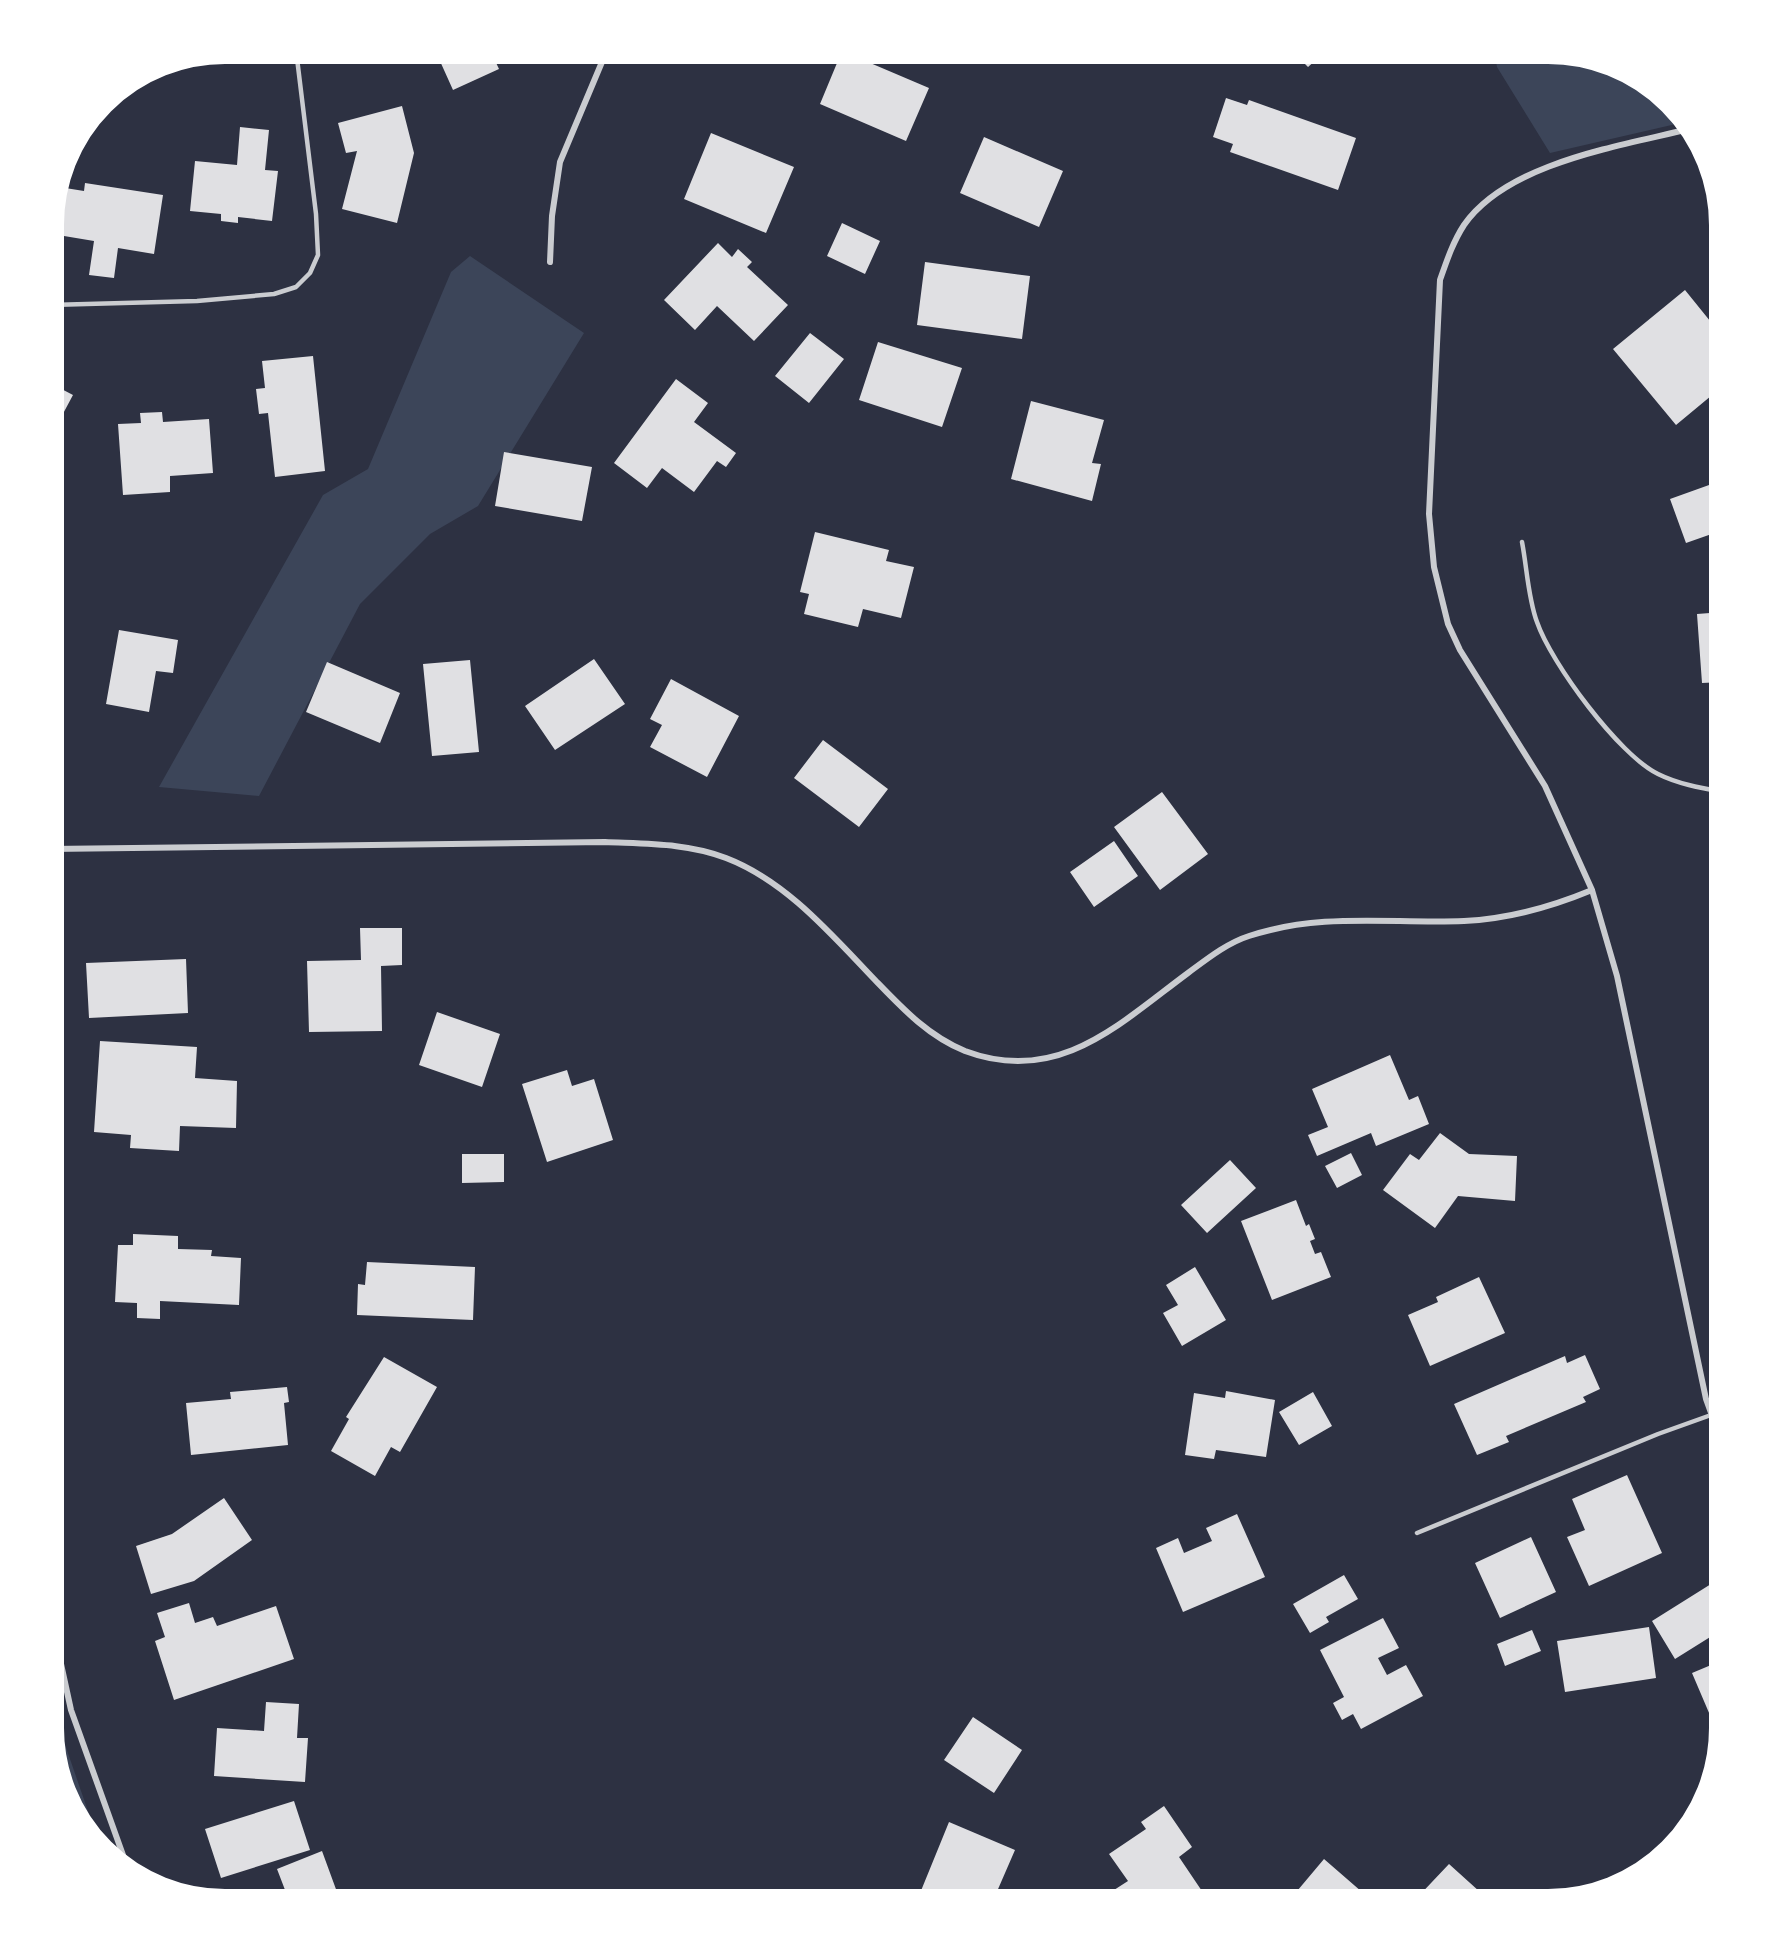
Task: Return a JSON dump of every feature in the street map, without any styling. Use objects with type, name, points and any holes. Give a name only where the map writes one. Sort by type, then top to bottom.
[{"type":"street","points":[[550,262],[552,216],[560,162],[603,60]]},
{"type":"street","points":[[1683,131],[1558,164],[1502,190],[1465,224],[1450,249],[1440,280],[1429,513],[1437,578],[1448,624],[1460,650],[1545,786],[1592,890],[1617,976],[1713,1420]]},
{"type":"street","points":[[60,849],[605,842],[663,844],[691,849],[725,858],[787,893],[912,1017],[943,1041],[997,1059],[1029,1060],[1086,1047],[1213,955],[1247,936],[1298,924],[1339,919],[1462,921],[1492,919],[1530,912],[1592,890]]},
{"type":"street","points":[[60,1656],[71,1710],[124,1858]]},
{"type":"lane","points":[[60,304],[197,301],[274,294],[296,287],[310,273],[318,255],[316,214],[297,60]]},
{"type":"lane","points":[[1522,542],[1535,619],[1544,643],[1558,665],[1619,743],[1656,773],[1692,787],[1713,790]]},
{"type":"lane","points":[[1417,1533],[1647,1438],[1711,1415]]},
{"type":"shaded area","points":[[1496,60],[1559,60],[1590,66],[1621,77],[1640,88],[1665,108],[1678,124],[1550,153],[1497,67]]},
{"type":"shaded area","points":[[470,256],[584,333],[478,506],[430,534],[360,604],[259,796],[159,787],[323,495],[368,469],[451,272]]},
{"type":"shaded area","points":[[60,1730],[94,1827],[77,1801],[69,1781],[63,1760]]},
{"type":"building","points":[[440,60],[495,60],[499,69],[453,90]]},
{"type":"building","points":[[838,60],[863,60],[929,88],[906,141],[820,104]]},
{"type":"building","points":[[1301,60],[1316,60],[1308,67]]},
{"type":"building","points":[[1226,98],[1247,105],[1249,100],[1356,138],[1338,190],[1230,152],[1233,144],[1213,137]]},
{"type":"building","points":[[402,106],[414,153],[397,223],[342,209],[357,151],[346,153],[338,123]]},
{"type":"building","points":[[240,127],[269,130],[265,170],[278,171],[272,221],[238,217],[238,223],[221,221],[221,214],[190,211],[195,161],[237,165]]},
{"type":"building","points":[[711,133],[794,167],[766,233],[684,199]]},
{"type":"building","points":[[984,137],[1063,171],[1039,227],[960,193]]},
{"type":"building","points":[[85,183],[163,195],[154,254],[118,248],[114,278],[89,275],[94,241],[60,235],[61,204],[65,188],[84,191]]},
{"type":"building","points":[[842,223],[880,241],[865,274],[827,256]]},
{"type":"building","points":[[718,243],[732,257],[738,249],[752,262],[747,267],[788,305],[754,341],[717,306],[695,330],[664,300]]},
{"type":"building","points":[[925,262],[1030,276],[1022,339],[917,325]]},
{"type":"building","points":[[1685,290],[1713,325],[1713,394],[1676,425],[1613,349]]},
{"type":"building","points":[[810,333],[844,359],[809,403],[775,376]]},
{"type":"building","points":[[878,342],[962,368],[942,427],[859,400]]},
{"type":"building","points":[[313,356],[325,471],[275,477],[268,413],[259,414],[256,389],[265,388],[262,361]]},
{"type":"building","points":[[676,379],[708,403],[694,422],[736,453],[726,467],[717,461],[694,492],[662,468],[647,488],[614,463]]},
{"type":"building","points":[[60,388],[73,395],[60,419]]},
{"type":"building","points":[[1031,401],[1104,420],[1092,463],[1101,464],[1092,501],[1011,479]]},
{"type":"building","points":[[162,412],[163,422],[209,419],[213,473],[170,476],[170,492],[123,495],[118,424],[141,423],[140,413]]},
{"type":"building","points":[[504,452],[592,467],[582,521],[495,506]]},
{"type":"building","points":[[1713,484],[1713,534],[1686,543],[1670,499]]},
{"type":"building","points":[[815,532],[889,550],[886,561],[914,567],[901,618],[863,609],[858,627],[804,614],[809,594],[800,592]]},
{"type":"building","points":[[1713,613],[1713,682],[1702,683],[1697,614]]},
{"type":"building","points":[[119,630],[178,640],[173,673],[156,671],[149,712],[106,704]]},
{"type":"building","points":[[594,659],[625,704],[555,750],[525,706]]},
{"type":"building","points":[[470,660],[479,752],[432,756],[423,664]]},
{"type":"building","points":[[327,662],[400,693],[380,743],[306,712]]},
{"type":"building","points":[[671,679],[739,716],[707,777],[650,747],[662,725],[650,719]]},
{"type":"building","points":[[823,740],[888,789],[859,827],[794,778]]},
{"type":"building","points":[[1162,792],[1208,854],[1160,890],[1114,827]]},
{"type":"building","points":[[1114,841],[1138,876],[1094,907],[1070,872]]},
{"type":"building","points":[[360,928],[402,928],[402,965],[381,966],[382,1031],[309,1032],[307,961],[361,960]]},
{"type":"building","points":[[186,959],[188,1013],[89,1018],[86,963]]},
{"type":"building","points":[[437,1012],[500,1034],[482,1087],[419,1065]]},
{"type":"building","points":[[100,1041],[197,1047],[195,1078],[237,1081],[236,1128],[180,1126],[179,1151],[130,1148],[131,1135],[94,1132]]},
{"type":"building","points":[[1390,1055],[1409,1100],[1418,1096],[1429,1124],[1376,1146],[1371,1133],[1317,1156],[1308,1135],[1328,1127],[1312,1089]]},
{"type":"building","points":[[567,1070],[572,1086],[594,1079],[613,1140],[547,1162],[522,1084]]},
{"type":"building","points":[[1440,1133],[1469,1154],[1517,1156],[1515,1201],[1458,1196],[1435,1228],[1383,1190],[1410,1154],[1419,1160]]},
{"type":"building","points":[[1351,1153],[1362,1175],[1337,1188],[1325,1166]]},
{"type":"building","points":[[462,1154],[504,1154],[504,1182],[462,1183]]},
{"type":"building","points":[[1230,1160],[1256,1188],[1207,1233],[1181,1205]]},
{"type":"building","points":[[1296,1200],[1306,1226],[1309,1224],[1315,1239],[1310,1241],[1315,1254],[1321,1252],[1331,1277],[1272,1300],[1241,1221]]},
{"type":"building","points":[[133,1234],[178,1236],[178,1249],[212,1250],[211,1256],[241,1258],[239,1305],[160,1301],[160,1319],[137,1318],[137,1303],[115,1302],[118,1245],[133,1245]]},
{"type":"building","points":[[367,1262],[475,1267],[473,1320],[357,1315],[358,1284],[365,1285]]},
{"type":"building","points":[[1195,1267],[1226,1320],[1182,1346],[1163,1313],[1178,1305],[1166,1285]]},
{"type":"building","points":[[1479,1277],[1505,1333],[1430,1366],[1408,1315],[1438,1302],[1436,1297]]},
{"type":"building","points":[[1585,1355],[1600,1389],[1583,1397],[1586,1402],[1506,1436],[1509,1442],[1477,1455],[1454,1404],[1565,1356],[1567,1363]]},
{"type":"building","points":[[384,1357],[437,1387],[400,1452],[391,1447],[375,1476],[331,1451],[349,1419],[346,1417]]},
{"type":"building","points":[[287,1387],[289,1402],[284,1403],[288,1445],[191,1455],[186,1403],[231,1399],[230,1392]]},
{"type":"building","points":[[1226,1391],[1275,1400],[1266,1457],[1216,1450],[1214,1459],[1185,1455],[1194,1393],[1225,1398]]},
{"type":"building","points":[[1313,1392],[1332,1426],[1299,1445],[1279,1412]]},
{"type":"building","points":[[1627,1475],[1662,1553],[1589,1586],[1567,1537],[1585,1530],[1572,1499]]},
{"type":"building","points":[[224,1498],[252,1540],[194,1581],[151,1594],[136,1546],[172,1534]]},
{"type":"building","points":[[1237,1514],[1265,1577],[1183,1612],[1156,1548],[1178,1538],[1184,1553],[1212,1541],[1206,1528]]},
{"type":"building","points":[[1531,1537],[1556,1592],[1500,1618],[1475,1563]]},
{"type":"building","points":[[1344,1575],[1358,1599],[1326,1617],[1329,1622],[1310,1633],[1293,1604]]},
{"type":"building","points":[[1711,1584],[1713,1588],[1713,1635],[1675,1659],[1652,1621]]},
{"type":"building","points":[[189,1603],[195,1623],[213,1617],[217,1626],[276,1606],[294,1659],[174,1700],[155,1641],[165,1637],[157,1613]]},
{"type":"building","points":[[1383,1618],[1399,1648],[1378,1658],[1387,1675],[1406,1665],[1423,1696],[1361,1729],[1353,1714],[1342,1720],[1333,1703],[1344,1697],[1320,1650]]},
{"type":"building","points":[[1649,1627],[1656,1678],[1565,1692],[1557,1641]]},
{"type":"building","points":[[1532,1630],[1541,1651],[1505,1666],[1497,1644]]},
{"type":"building","points":[[1713,1664],[1713,1722],[1692,1673]]},
{"type":"building","points":[[266,1702],[299,1704],[297,1738],[308,1738],[305,1782],[214,1776],[217,1728],[264,1731]]},
{"type":"building","points":[[973,1717],[1022,1750],[994,1793],[944,1760]]},
{"type":"building","points":[[294,1801],[310,1850],[221,1878],[205,1829]]},
{"type":"building","points":[[1164,1806],[1192,1847],[1179,1857],[1203,1893],[1116,1893],[1114,1890],[1128,1881],[1109,1854],[1146,1829],[1141,1822]]},
{"type":"building","points":[[949,1822],[1015,1850],[996,1893],[920,1893]]},
{"type":"building","points":[[322,1851],[337,1892],[286,1893],[277,1869]]},
{"type":"building","points":[[1324,1859],[1362,1892],[1361,1893],[1295,1893]]},
{"type":"building","points":[[1449,1864],[1481,1893],[1422,1893]]}]
